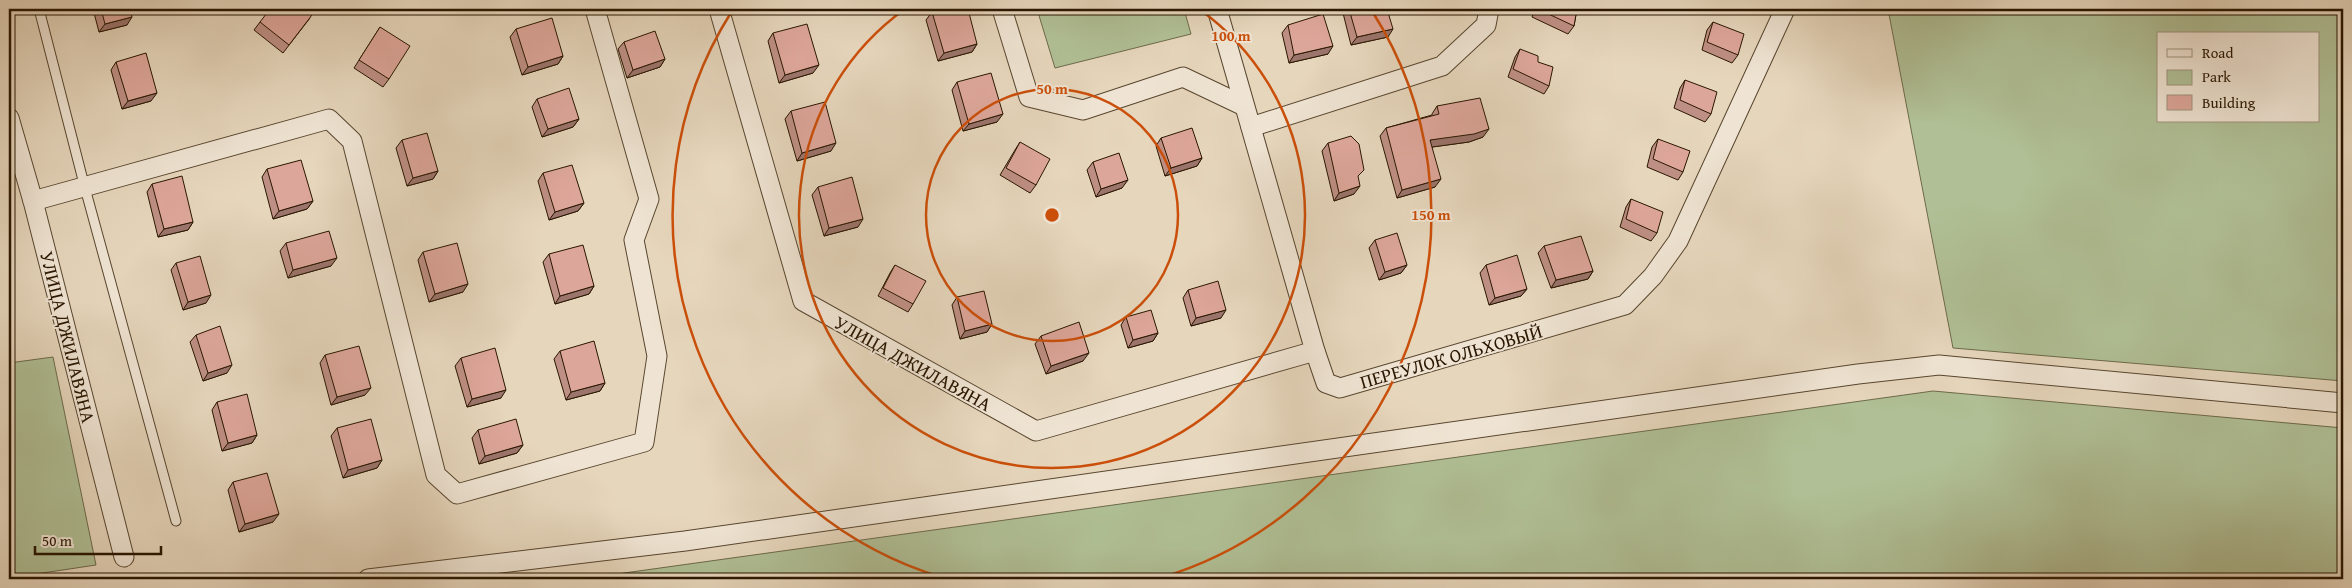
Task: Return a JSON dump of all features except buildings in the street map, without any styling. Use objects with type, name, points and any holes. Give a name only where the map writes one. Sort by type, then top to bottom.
[{"type":"street","points":[[34,201],[329,119],[352,141],[436,475],[457,494],[644,442],[657,356],[634,240],[649,199],[595,9]]},
{"type":"street","name":"УЛИЦА ДЖИЛАВЯНА","points":[[719,9],[803,301],[1036,431],[1315,351]]},
{"type":"street","points":[[1002,9],[1030,97],[1083,110],[1183,77],[1244,106]]},
{"type":"street","name":"ПЕРЕУЛОК ОЛЬХОВЫЙ","points":[[1217,9],[1315,351],[1326,383],[1340,388],[1625,305],[1653,276],[1678,241],[1785,9]]},
{"type":"street","points":[[1251,127],[1442,66],[1486,25],[1489,9]]},
{"type":"street","name":"УЛИЦА ДЖИЛАВЯНА","points":[[9,122],[34,201],[124,558]]},
{"type":"street","points":[[368,579],[685,541],[1828,378],[1939,365],[2343,403]]},
{"type":"lane","points":[[39,9],[85,188],[176,521]]},
{"type":"green space","points":[[1037,9],[1184,9],[1191,34],[1055,68]]},
{"type":"green space","points":[[1888,9],[2343,9],[2343,381],[1953,348]]},
{"type":"green space","points":[[53,357],[96,565],[9,578],[9,363]]},
{"type":"green space","points":[[1933,391],[2343,428],[2343,579],[581,579]]}]
